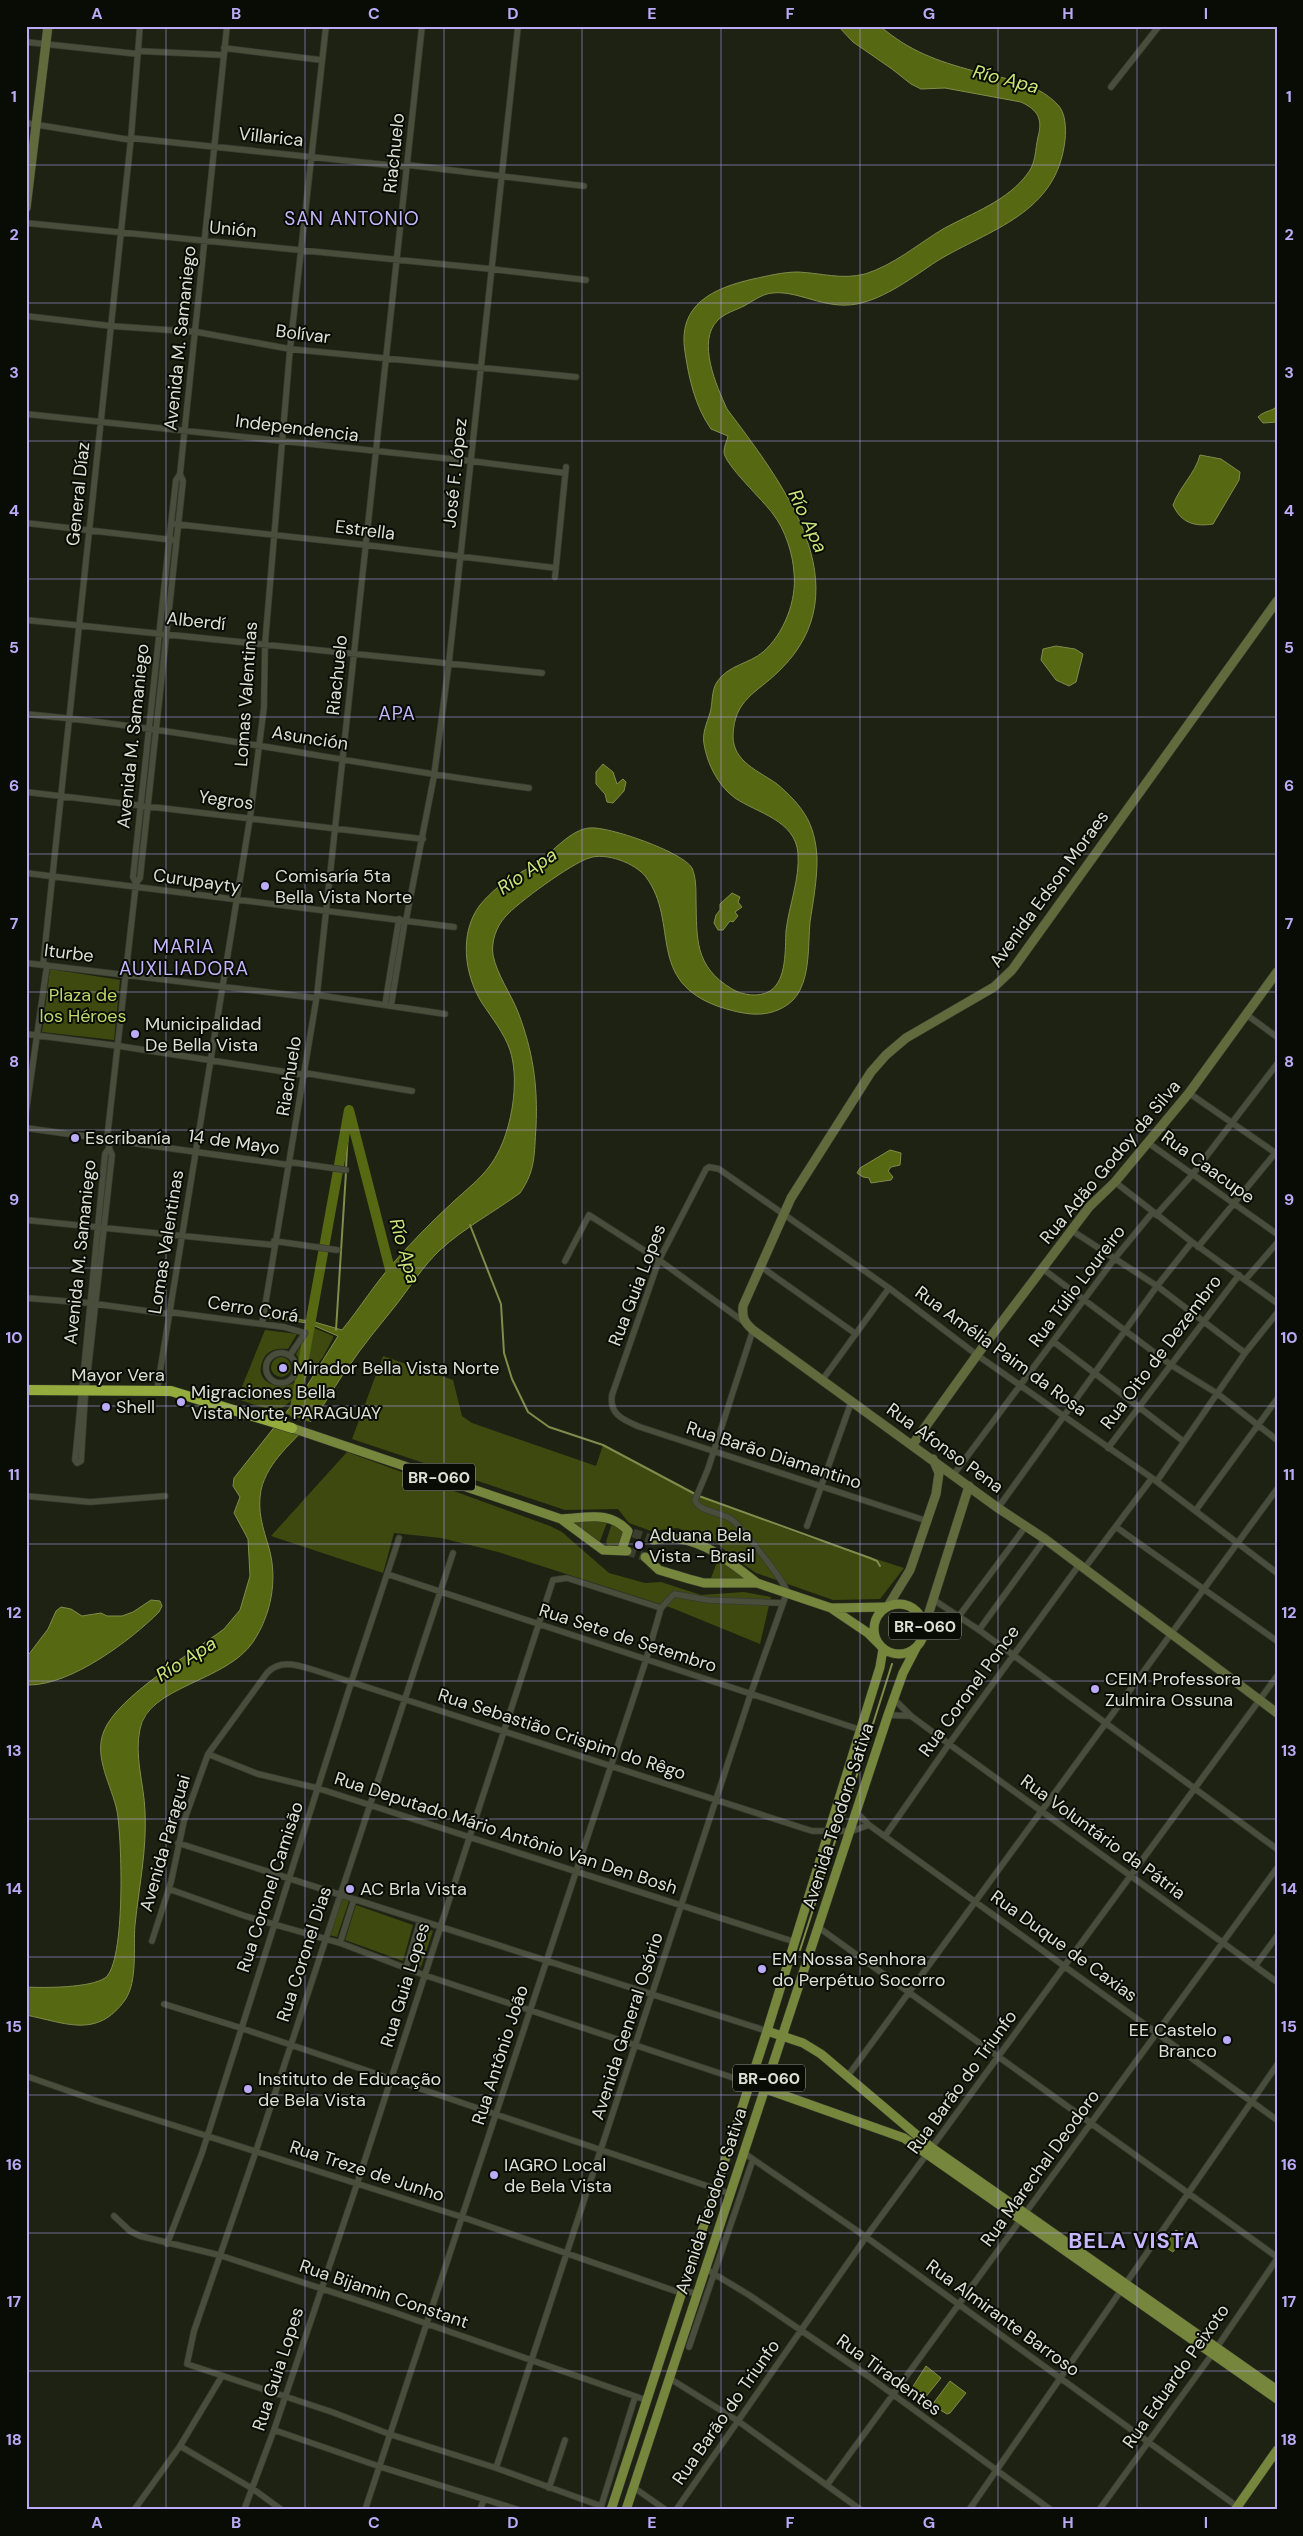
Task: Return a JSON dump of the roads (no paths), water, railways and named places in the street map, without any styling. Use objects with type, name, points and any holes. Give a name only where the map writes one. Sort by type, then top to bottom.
[{"type":"highway","name":"Mayor Vera","points":[[26,1390],[157,1390],[201,1398],[292,1428]]},
{"type":"main road","name":"BR-060","points":[[292,1428],[561,1519],[603,1550],[624,1550],[630,1532],[620,1522],[606,1517],[561,1519]]},
{"type":"main road","name":"BR-060","points":[[757,1584],[715,1550],[674,1537],[652,1539],[646,1557],[665,1572],[704,1583],[757,1584],[832,1608],[868,1633],[881,1646],[896,1654],[910,1652],[916,1648],[923,1638],[925,1625],[919,1613],[908,1605],[901,1603],[887,1606],[832,1608]]},
{"type":"main road","name":"BR-060","points":[[881,1646],[875,1638],[874,1624],[876,1617],[887,1606]]},
{"type":"main road","name":"Avenida Teodoro Sativa","points":[[611,2510],[767,2031],[830,1830],[861,1730],[881,1646]]},
{"type":"main road","name":"Avenida Teodoro Sativa","points":[[626,2510],[698,2293],[710,2271],[744,2153],[784,2036],[818,1927],[858,1814],[888,1715],[916,1648]]},
{"type":"main road","points":[[767,2031],[816,2050],[930,2151],[1215,2350],[1277,2390]]},
{"type":"main road","points":[[749,2082],[896,2134],[930,2151]]},
{"type":"main road","points":[[1215,2350],[1277,2399]]},
{"type":"main road","points":[[1238,2509],[1277,2450]]},
{"type":"street","points":[[26,208],[48,26]]},
{"type":"street","name":"General Díaz","points":[[26,1112],[45,965],[52,876],[69,718],[92,530],[134,139],[141,52],[140,26]]},
{"type":"street","name":"Avenida M. Samaniego","points":[[153,728],[171,524],[176,480],[180,474],[186,430],[227,26]]},
{"type":"street","name":"Lomas Valentinas","points":[[157,1390],[250,818],[264,707],[265,644],[290,349],[310,156],[326,26]]},
{"type":"street","name":"Riachuelo","points":[[263,1320],[274,1243],[305,1074],[317,996],[344,758],[384,358],[398,260],[422,26]]},
{"type":"street","name":"José F. López","points":[[388,1006],[403,920],[423,839],[434,776],[461,557],[500,177],[518,26]]},
{"type":"street","points":[[1111,87],[1159,26]]},
{"type":"street","points":[[26,42],[141,52],[224,52],[321,60]]},
{"type":"street","name":"Villarica","points":[[26,123],[134,139],[408,166],[584,186]]},
{"type":"street","name":"Unión","points":[[26,224],[586,280]]},
{"type":"street","name":"Bolívar","points":[[26,316],[114,326],[197,332],[290,349],[576,377]]},
{"type":"street","name":"Independencia","points":[[26,414],[376,452],[565,470],[555,577]]},
{"type":"street","name":"Avenida M. Samaniego","points":[[83,1391],[101,1227],[112,1155],[109,1148],[109,1139],[136,885],[133,877],[144,805],[177,540],[183,480],[180,474]]},
{"type":"street","points":[[26,523],[177,540]]},
{"type":"street","name":"Estrella","points":[[171,524],[366,544],[556,568]]},
{"type":"street","name":"Avenida Edson Moraes","points":[[744,1322],[744,1306],[782,1213],[856,1094],[886,1055],[921,1029],[994,987],[1012,970],[1277,601]]},
{"type":"street","name":"Alberdí","points":[[26,620],[449,662],[542,674]]},
{"type":"street","name":"Asunción","points":[[26,714],[153,728],[344,758],[434,776],[529,788]]},
{"type":"street","name":"Yegros","points":[[26,792],[423,839]]},
{"type":"street","name":"Curupayty","points":[[26,874],[136,885],[236,902],[454,927]]},
{"type":"street","name":"Iturbe","points":[[26,963],[317,996],[445,1014]]},
{"type":"street","name":"Rua Adão Godoy da Silva","points":[[913,1444],[1088,1207],[1114,1182],[1189,1093],[1277,972]]},
{"type":"street","points":[[1247,1015],[1277,1037]]},
{"type":"street","points":[[26,1034],[119,1046],[412,1091]]},
{"type":"street","points":[[1231,1124],[1277,1064]]},
{"type":"street","points":[[1189,1093],[1231,1124],[1276,1153],[1198,1247]]},
{"type":"street","name":"Rua Túlio Loureiro","points":[[954,1474],[1115,1258],[1192,1175],[1231,1124]]},
{"type":"street","name":"14 de Mayo","points":[[26,1128],[196,1152],[346,1170]]},
{"type":"street","name":"Rua Caacupe","points":[[1147,1142],[1277,1234]]},
{"type":"street","name":"Rua Amélia Paim da Rosa","points":[[702,1172],[709,1167],[719,1169],[889,1288],[977,1355],[1022,1385],[1196,1510],[1277,1572]]},
{"type":"street","name":"Rua Guia Lopes","points":[[614,1412],[611,1404],[612,1395],[659,1260],[702,1172]]},
{"type":"street","points":[[1114,1182],[1198,1247],[1277,1303]]},
{"type":"street","name":"Rua Afonso Pena","points":[[564,1261],[588,1215],[659,1260],[753,1330],[824,1379],[998,1508],[1045,1539],[1277,1713]]},
{"type":"street","points":[[26,1220],[337,1250]]},
{"type":"street","points":[[1072,1230],[1156,1286],[1245,1353]]},
{"type":"street","points":[[998,1508],[1156,1286],[1192,1242]]},
{"type":"street","name":"Rua Oito de Dezembro","points":[[1245,1280],[1277,1243]]},
{"type":"street","points":[[760,1266],[856,1334]]},
{"type":"street","points":[[1043,1269],[1171,1365],[1218,1394],[1277,1440]]},
{"type":"street","name":"Rua Oito de Dezembro","points":[[1108,1448],[1205,1323],[1239,1275]]},
{"type":"street","points":[[824,1379],[889,1288]]},
{"type":"street","name":"Cerro Corá","points":[[26,1298],[169,1313],[263,1320],[305,1333],[290,1356]]},
{"type":"street","name":"Rua Coronel Ponce","points":[[885,1836],[949,1744],[1014,1656],[1081,1567],[1154,1480],[1218,1394],[1245,1353],[1277,1313]]},
{"type":"street","points":[[753,1330],[714,1450],[695,1498],[699,1506],[720,1513],[736,1523],[774,1570],[784,1584],[786,1592]]},
{"type":"street","points":[[1054,1342],[1183,1441]]},
{"type":"street","points":[[280,1353],[290,1356],[296,1363],[293,1377],[286,1383],[272,1380],[266,1371],[268,1361],[280,1353]]},
{"type":"street","points":[[83,1391],[81,1461],[79,1464],[75,1460],[83,1391]]},
{"type":"street","points":[[1196,1510],[1277,1399]]},
{"type":"street","points":[[807,1526],[852,1400]]},
{"type":"street","name":"Rua Barão Diamantino","points":[[614,1412],[640,1427],[927,1521]]},
{"type":"street","points":[[887,1606],[910,1570],[939,1484],[939,1473],[933,1459]]},
{"type":"street","points":[[925,1625],[969,1486]]},
{"type":"street","points":[[847,2077],[1277,1490]]},
{"type":"street","points":[[26,1496],[90,1502],[165,1496]]},
{"type":"street","points":[[959,1616],[1026,1526]]},
{"type":"street","points":[[1116,1527],[1277,1641]]},
{"type":"street","name":"Rua Coronel Camisão","points":[[167,2244],[172,2224],[186,2196],[206,2137],[351,1682],[400,1538]]},
{"type":"street","points":[[979,1630],[1045,1539]]},
{"type":"street","name":"Rua Coronel Dias","points":[[222,2376],[187,2364],[194,2331],[256,2151],[453,1553]]},
{"type":"street","name":"Rua Sete de Setembro","points":[[387,1574],[861,1730]]},
{"type":"street","name":"Rua Guia Lopes","points":[[244,2510],[274,2430],[320,2288],[357,2184],[553,1580],[567,1578],[661,1608]]},
{"type":"street","name":"Avenida General Osório","points":[[496,2468],[530,2360],[602,2151],[683,1904],[750,1693],[786,1592]]},
{"type":"street","points":[[661,1608],[674,1594],[708,1600],[782,1603]]},
{"type":"street","points":[[934,1600],[979,1630],[1106,1722],[1277,1849]]},
{"type":"street","name":"Rua Antônio João","points":[[365,2510],[381,2467],[389,2434],[612,1764],[661,1608]]},
{"type":"street","name":"Rua Sebastião Crispim do Rêgo","points":[[284,1663],[314,1670],[505,1730],[812,1830],[852,1831]]},
{"type":"street","name":"Avenida Paraguai","points":[[152,1941],[169,1889],[178,1843],[190,1800],[208,1754],[272,1667],[284,1663]]},
{"type":"street","name":"Rua Barão do Triunfo","points":[[676,2510],[866,2237],[1277,1676]]},
{"type":"street","name":"Rua Voluntário da Pátria","points":[[894,1699],[911,1716],[1277,1982]]},
{"type":"street","points":[[888,1715],[911,1716]]},
{"type":"street","name":"Rua Deputado Mário Antônio Van Den Bosh","points":[[208,1754],[258,1774],[317,1788],[683,1904],[795,1942]]},
{"type":"street","name":"Rua Duque de Caxias","points":[[858,1814],[869,1825],[1277,2120]]},
{"type":"street","points":[[852,1831],[869,1825]]},
{"type":"street","points":[[178,1843],[340,1894],[439,1928],[767,2031]]},
{"type":"street","name":"Rua Marechal Deodoro","points":[[827,2485],[1277,1868]]},
{"type":"street","points":[[169,1889],[224,1910],[325,1939],[530,2011],[749,2082]]},
{"type":"street","name":"Rua Coronel Dias","points":[[340,1944],[354,1899]]},
{"type":"street","name":"Rua Guia Lopes","points":[[406,1968],[420,1921]]},
{"type":"street","points":[[818,1927],[1091,2122],[1277,2258]]},
{"type":"street","points":[[1254,1966],[1277,1936]]},
{"type":"street","points":[[164,2004],[241,2028],[731,2194]]},
{"type":"street","points":[[969,2510],[1277,2064]]},
{"type":"street","name":"Rua Treze de Junho","points":[[26,2076],[206,2137],[256,2151],[462,2217],[682,2292],[698,2293]]},
{"type":"street","name":"Rua Almirante Barroso","points":[[744,2153],[866,2237],[1149,2442],[1238,2509]]},
{"type":"street","points":[[689,2347],[710,2271],[753,2159]]},
{"type":"street","name":"Rua Bijamin Constant","points":[[114,2216],[135,2234],[167,2244],[219,2255],[646,2400]]},
{"type":"street","name":"Rua Eduardo Peixoto","points":[[1099,2510],[1215,2350],[1277,2258]]},
{"type":"street","name":"Rua Tiradentes","points":[[710,2271],[893,2396],[1051,2510]]},
{"type":"street","points":[[134,2510],[180,2446],[222,2376],[332,2412],[389,2434],[496,2468],[601,2508],[636,2397]]},
{"type":"street","points":[[669,2378],[738,2421],[861,2510]]},
{"type":"street","points":[[274,2430],[381,2467],[519,2510]]},
{"type":"street","points":[[549,2488],[565,2440]]},
{"type":"street","points":[[180,2446],[253,2489],[282,2510]]},
{"type":"street","points":[[633,2487],[666,2510]]},
{"type":"street","points":[[480,2510],[484,2500]]},
{"type":"water","points":[[838,26],[880,26],[913,49],[936,59],[1018,82],[1039,91],[1060,107],[1065,121],[1065,140],[1059,165],[1049,186],[1035,202],[999,228],[937,261],[889,292],[868,301],[845,305],[823,302],[792,294],[772,293],[761,296],[724,315],[712,329],[709,340],[710,364],[723,400],[727,409],[770,469],[790,502],[806,536],[815,571],[815,605],[804,639],[779,671],[755,691],[742,705],[734,723],[733,736],[737,753],[742,759],[777,784],[798,805],[810,825],[816,845],[815,892],[810,922],[807,965],[800,990],[789,1004],[778,1010],[761,1014],[751,1014],[720,1007],[697,996],[682,982],[673,967],[656,895],[646,877],[628,863],[604,856],[589,858],[570,867],[532,893],[502,921],[494,940],[493,955],[523,1026],[531,1055],[535,1083],[535,1145],[529,1177],[520,1193],[459,1234],[428,1263],[360,1350],[317,1414],[275,1460],[269,1470],[261,1490],[260,1505],[261,1519],[272,1560],[273,1585],[268,1609],[253,1642],[241,1655],[225,1666],[172,1693],[157,1703],[146,1715],[138,1739],[144,1801],[145,1840],[135,1925],[132,1983],[125,2000],[103,2020],[92,2024],[68,2024],[26,2015],[26,1987],[89,1984],[105,1978],[112,1968],[119,1926],[121,1872],[117,1811],[102,1761],[101,1741],[104,1731],[124,1704],[157,1676],[224,1629],[240,1610],[250,1576],[248,1539],[234,1513],[240,1497],[233,1486],[234,1478],[307,1386],[338,1336],[308,1323],[269,1318],[269,1316],[311,1321],[342,1330],[395,1261],[486,1170],[502,1144],[514,1098],[513,1061],[501,1032],[476,992],[468,967],[466,954],[469,928],[473,916],[480,905],[502,884],[537,863],[576,832],[590,828],[612,831],[661,848],[686,862],[692,868],[696,883],[697,927],[700,950],[710,971],[720,980],[736,991],[756,995],[770,991],[780,980],[784,964],[787,921],[796,882],[798,853],[795,842],[783,825],[735,798],[723,787],[714,774],[708,759],[704,736],[717,682],[733,668],[763,652],[783,626],[788,616],[793,594],[793,566],[788,542],[777,520],[726,458],[724,450],[728,436],[711,429],[697,402],[685,352],[684,335],[687,322],[693,310],[701,301],[725,287],[775,274],[792,272],[856,276],[876,270],[896,260],[943,229],[1000,199],[1020,183],[1033,165],[1040,125],[1038,116],[1032,108],[1021,102],[945,88],[921,89],[911,84],[853,42]]},
{"type":"water","points":[[1277,406],[1277,422],[1263,423],[1258,417]]},
{"type":"water","points":[[1200,455],[1221,459],[1240,472],[1239,480],[1213,524],[1200,525],[1184,520],[1173,505],[1195,468]]},
{"type":"water","points":[[1056,646],[1075,649],[1083,654],[1076,682],[1069,686],[1056,680],[1041,660],[1043,649]]},
{"type":"water","points":[[603,764],[613,772],[617,784],[623,779],[626,782],[624,791],[613,803],[607,802],[605,794],[596,784],[596,772]]},
{"type":"water","points":[[732,893],[740,897],[738,902],[742,907],[735,912],[738,916],[733,922],[730,921],[723,930],[718,930],[714,923],[716,915],[720,910],[720,904]]},
{"type":"water","points":[[890,1150],[901,1153],[900,1165],[891,1167],[888,1171],[893,1177],[891,1180],[871,1183],[869,1178],[857,1173],[860,1168]]},
{"type":"water","points":[[151,1600],[160,1601],[162,1606],[159,1612],[116,1648],[81,1670],[63,1678],[45,1683],[29,1685],[26,1683],[26,1658],[48,1629],[56,1611],[61,1607],[71,1609],[82,1616],[101,1613],[107,1616],[122,1616],[133,1612]]},
{"type":"water","points":[[1176,2230],[1184,2236],[1173,2252],[1165,2247]]},
{"type":"water","points":[[926,2366],[941,2378],[924,2399],[920,2400],[910,2391]]},
{"type":"water","points":[[950,2381],[966,2393],[950,2413],[947,2414],[932,2405]]},
{"type":"waterway","name":"Río Apa","points":[[346,1168],[349,1110]]},
{"type":"waterway","name":"Río Apa","points":[[294,1413],[349,1110],[393,1281]]},
{"type":"waterway","points":[[336,1330],[346,1172]]},
{"type":"waterway","points":[[470,1225],[501,1304],[504,1353],[512,1379],[528,1412],[549,1427],[603,1445],[695,1494]]},
{"type":"waterway","points":[[699,1496],[870,1558],[877,1561],[880,1566]]},
{"type":"waterway","points":[[842,1822],[892,1664]]},
{"type":"waterway","points":[[800,1950],[837,1835]]},
{"type":"tunnel","points":[[633,1533],[651,1539]]},
{"type":"tunnel","points":[[627,1551],[645,1557]]},
{"type":"place","name":"Comisaría 5ta Bella Vista Norte","points":[[265,886]]},
{"type":"place","name":"Municipalidad De Bella Vista","points":[[135,1034]]},
{"type":"place","name":"Escribanía","points":[[75,1138]]},
{"type":"place","name":"Mirador Bella Vista Norte","points":[[283,1368]]},
{"type":"place","name":"Migraciones Bella Vista Norte, PARAGUAY","points":[[181,1402]]},
{"type":"place","name":"Shell","points":[[106,1407]]},
{"type":"place","name":"Aduana Bela Vista - Brasil","points":[[639,1545]]},
{"type":"place","name":"CEIM Professora Zulmira Ossuna","points":[[1095,1689]]},
{"type":"place","name":"AC Brla Vista","points":[[350,1889]]},
{"type":"place","name":"EM Nossa Senhora do Perpétuo Socorro","points":[[762,1969]]},
{"type":"place","name":"EE Castelo Branco","points":[[1227,2040]]},
{"type":"place","name":"Instituto de Educação de Bela Vista","points":[[248,2089]]},
{"type":"place","name":"IAGRO Local de Bela Vista","points":[[494,2175]]},
{"type":"district","name":"SAN ANTONIO","points":[[352,218]]},
{"type":"district","name":"APA","points":[[397,713]]},
{"type":"district","name":"MARIA AUXILIADORA","points":[[184,957]]},
{"type":"district","name":"BELA VISTA","points":[[1134,2240]]},
{"type":"park label","name":"Plaza de los Héroes","points":[[83,1005]]}]
